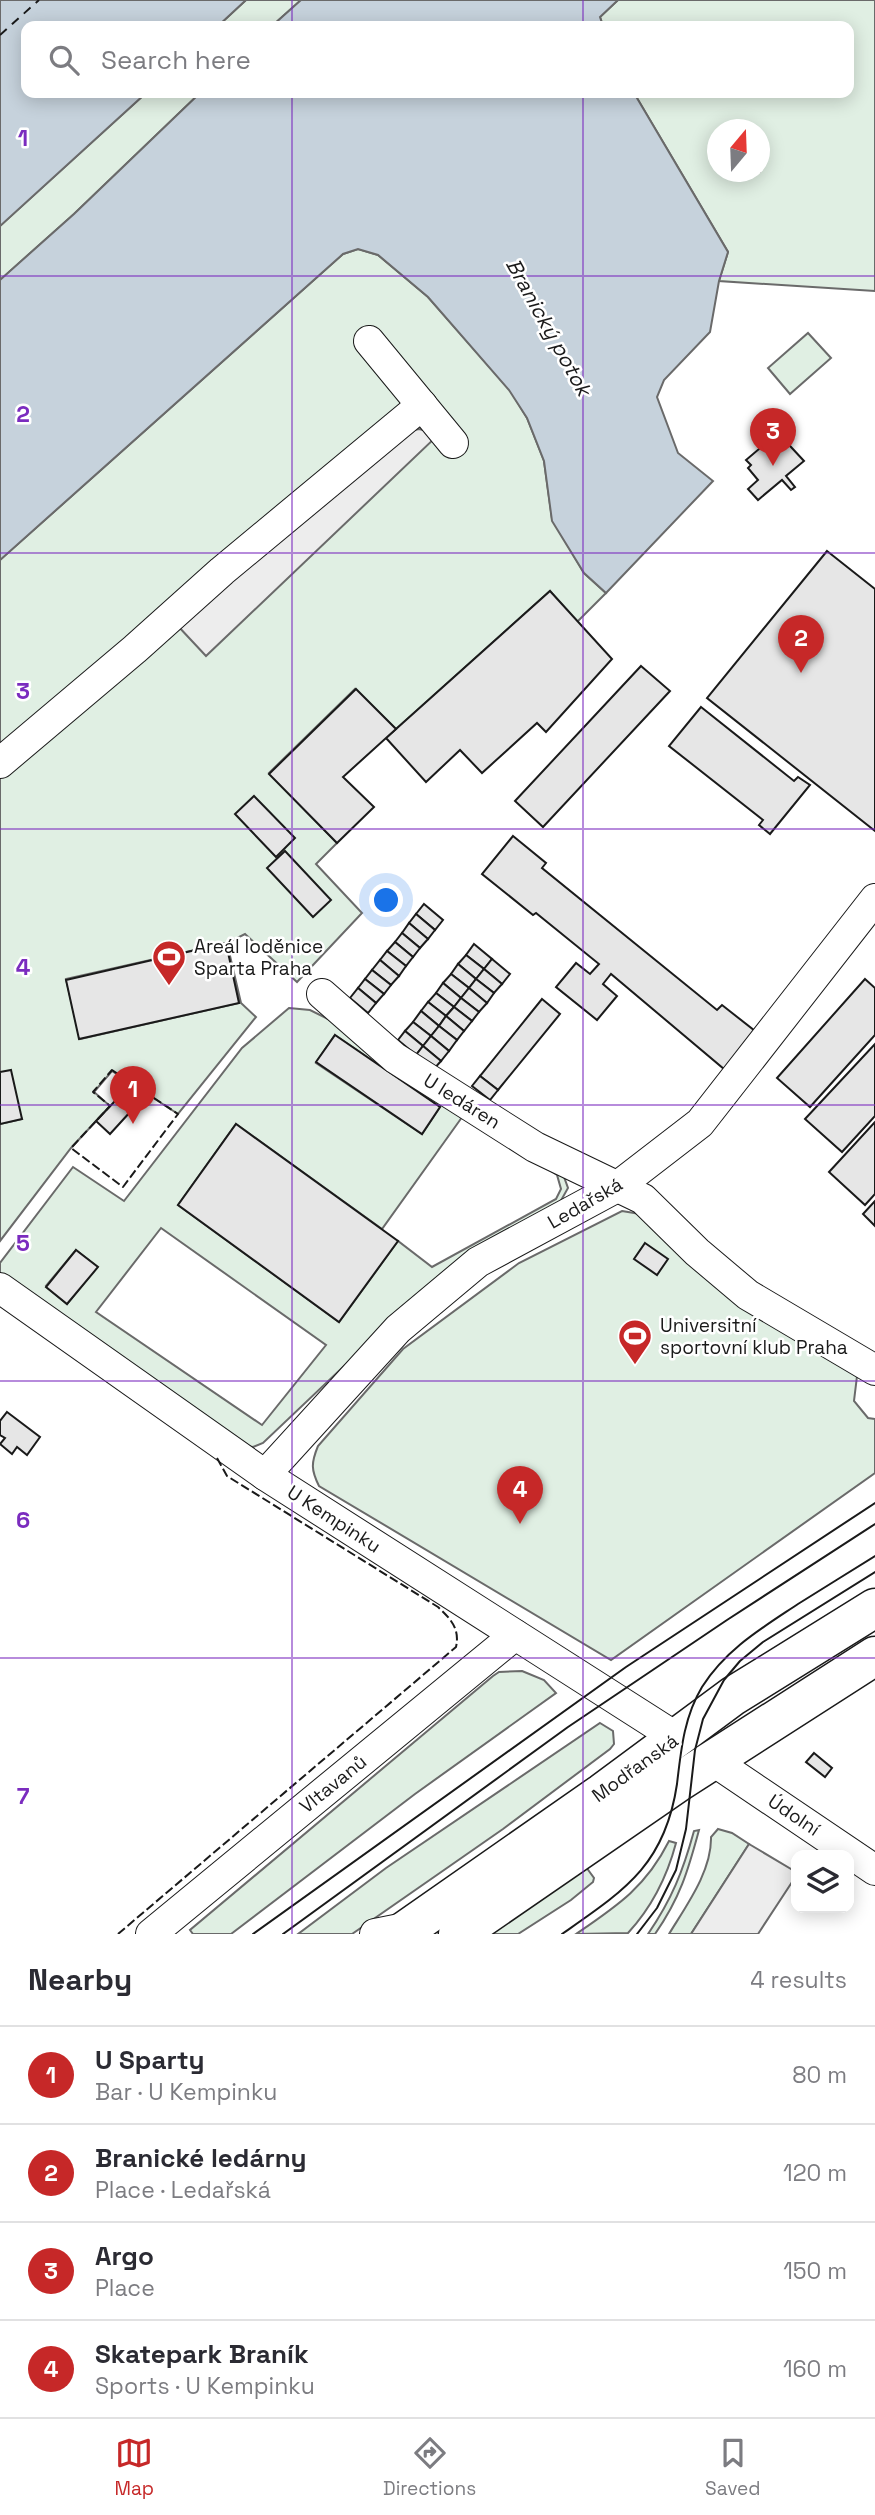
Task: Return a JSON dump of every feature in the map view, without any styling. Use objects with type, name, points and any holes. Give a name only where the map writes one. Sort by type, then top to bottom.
[{"type":"main road","name":"Modřanská","points":[[395,1932],[677,1738],[733,1696],[875,1608]]},
{"type":"main road","name":"Modřanská","points":[[458,1934],[712,1760],[875,1656]]},
{"type":"main road","points":[[677,1738],[712,1760]]},
{"type":"street","points":[[369,341],[453,443]]},
{"type":"street","points":[[0,763],[222,571],[422,405]]},
{"type":"street","name":"Ledařská","points":[[265,1475],[398,1329],[478,1262],[617,1187],[700,1123],[875,900]]},
{"type":"street","name":"U ledáren","points":[[322,994],[395,1058],[535,1147],[643,1199],[697,1252],[748,1295],[875,1370]]},
{"type":"street","name":"U Kempinku","points":[[0,1288],[265,1475],[677,1738]]},
{"type":"street","name":"Vltavanů","points":[[151,1934],[515,1635]]},
{"type":"street","name":"Údolní","points":[[712,1760],[875,1870]]},
{"type":"green space","points":[[246,0],[301,0],[278,21],[223,21]]},
{"type":"green space","points":[[618,0],[875,0],[875,291],[719,281],[728,252],[637,98],[854,98],[854,21],[601,21],[600,17]]},
{"type":"green space","points":[[141,98],[195,98],[74,214],[0,280],[0,226]]},
{"type":"green space","points":[[358,249],[378,255],[428,297],[510,390],[527,418],[544,461],[552,519],[584,573],[606,593],[577,622],[550,591],[396,729],[355,689],[269,773],[337,843],[316,864],[362,913],[297,982],[245,934],[227,943],[241,1003],[256,1017],[178,1114],[112,1071],[94,1092],[110,1106],[71,1148],[0,1241],[0,1124],[22,1119],[0,1072],[0,560],[343,254]],"holes":[[[226,943],[239,1003],[80,1039],[66,979]]]},
{"type":"green space","points":[[808,333],[831,358],[790,394],[768,368]]},
{"type":"green space","points":[[289,1008],[310,1010],[334,1022],[564,1177],[568,1188],[559,1204],[442,1273],[263,1443],[253,1447],[245,1446],[0,1276],[0,1263],[73,1167],[124,1201],[242,1048]],"holes":[[[335,1035],[440,1107],[422,1134],[316,1063]],[[465,1113],[557,1175],[561,1189],[556,1199],[432,1267],[398,1241],[339,1322],[178,1205],[236,1124],[382,1229]],[[161,1228],[326,1345],[262,1425],[96,1312]],[[76,1250],[97,1267],[67,1304],[46,1286]]]},
{"type":"green space","points":[[622,1211],[640,1214],[858,1368],[854,1401],[868,1418],[875,1419],[875,1473],[611,1660],[319,1486],[313,1466],[318,1446],[403,1349],[519,1263]]},
{"type":"green space","points":[[522,1671],[544,1680],[556,1693],[415,1794],[231,1934],[193,1934],[190,1930],[493,1676],[499,1672]]},
{"type":"green space","points":[[600,1723],[613,1731],[614,1744],[610,1749],[503,1829],[352,1934],[298,1934],[386,1868]]},
{"type":"green space","points":[[718,1829],[732,1833],[749,1844],[691,1934],[669,1934],[703,1875],[711,1837]]},
{"type":"green space","points":[[699,1830],[677,1896],[655,1934],[648,1934],[676,1884],[694,1831]]},
{"type":"green space","points":[[669,1841],[676,1843],[663,1880],[644,1913],[628,1933],[576,1934],[640,1883],[651,1871]]},
{"type":"green space","points":[[586,1867],[594,1878],[593,1882],[571,1900],[518,1934],[490,1934]]},
{"type":"shaded area","points":[[419,429],[436,437],[206,656],[177,625],[410,431]]},
{"type":"shaded area","points":[[749,1844],[791,1869],[791,1884],[758,1934],[691,1934]]},
{"type":"water","points":[[0,0],[246,0],[223,21],[21,21],[21,98],[141,98],[0,226]]},
{"type":"water","points":[[301,0],[618,0],[600,17],[601,21],[278,21]]},
{"type":"water","name":"Branický potok","points":[[195,98],[637,98],[728,252],[719,281],[710,332],[664,380],[657,397],[678,453],[713,481],[606,593],[584,573],[552,521],[544,461],[527,418],[509,390],[428,297],[378,255],[358,249],[343,254],[0,560],[0,280],[74,214]]},
{"type":"building","points":[[778,433],[804,461],[786,476],[795,487],[791,490],[782,480],[758,500],[748,489],[758,480],[748,468],[751,465],[746,460]]},
{"type":"building","points":[[827,551],[875,589],[875,831],[707,698]]},
{"type":"building","points":[[550,591],[612,659],[546,732],[537,723],[482,773],[460,750],[426,782],[386,738]]},
{"type":"building","points":[[641,666],[670,691],[543,827],[515,801]]},
{"type":"building","points":[[356,689],[396,729],[343,777],[374,807],[337,843],[269,774]]},
{"type":"building","points":[[701,707],[794,781],[798,777],[810,785],[770,834],[759,825],[763,820],[669,746]]},
{"type":"building","points":[[254,796],[295,838],[276,857],[235,814]]},
{"type":"building","points":[[513,836],[546,863],[542,868],[717,1010],[722,1005],[755,1031],[724,1069],[611,974],[603,984],[617,996],[597,1020],[556,987],[576,963],[590,974],[599,964],[482,874]]},
{"type":"building","points":[[285,851],[331,900],[313,917],[267,868]]},
{"type":"building","points":[[424,904],[443,920],[435,930],[416,914]]},
{"type":"building","points":[[416,914],[435,930],[428,939],[409,923]]},
{"type":"building","points":[[409,923],[428,939],[420,948],[402,933]]},
{"type":"building","points":[[402,933],[420,948],[413,957],[395,942]]},
{"type":"building","points":[[395,942],[413,957],[406,966],[387,951]]},
{"type":"building","points":[[226,943],[239,1003],[79,1039],[66,980]]},
{"type":"building","points":[[474,944],[492,959],[484,969],[466,955]]},
{"type":"building","points":[[387,951],[406,966],[399,976],[380,960]]},
{"type":"building","points":[[466,955],[484,969],[476,979],[458,964]]},
{"type":"building","points":[[492,959],[510,974],[502,984],[484,969]]},
{"type":"building","points":[[380,960],[399,976],[391,985],[372,970]]},
{"type":"building","points":[[458,964],[476,979],[469,988],[451,974]]},
{"type":"building","points":[[484,969],[502,984],[494,993],[476,979]]},
{"type":"building","points":[[372,970],[391,985],[384,994],[365,979]]},
{"type":"building","points":[[451,974],[469,988],[461,998],[443,983]]},
{"type":"building","points":[[365,979],[384,994],[376,1003],[358,988]]},
{"type":"building","points":[[476,979],[494,993],[487,1003],[469,988]]},
{"type":"building","points":[[865,979],[875,988],[875,1035],[810,1107],[777,1078]]},
{"type":"building","points":[[443,983],[461,998],[454,1007],[436,993]]},
{"type":"building","points":[[358,988],[376,1003],[368,1013],[350,998]]},
{"type":"building","points":[[469,988],[487,1003],[479,1012],[461,998]]},
{"type":"building","points":[[436,993],[454,1007],[446,1016],[428,1002]]},
{"type":"building","points":[[461,998],[479,1012],[472,1021],[454,1007]]},
{"type":"building","points":[[542,999],[560,1014],[498,1090],[480,1076]]},
{"type":"building","points":[[428,1002],[446,1016],[439,1026],[421,1011]]},
{"type":"building","points":[[454,1007],[472,1021],[464,1031],[446,1016]]},
{"type":"building","points":[[421,1011],[439,1026],[431,1036],[413,1022]]},
{"type":"building","points":[[446,1016],[464,1031],[457,1040],[439,1026]]},
{"type":"building","points":[[413,1022],[431,1036],[423,1046],[405,1031]]},
{"type":"building","points":[[439,1026],[457,1040],[449,1051],[431,1036]]},
{"type":"building","points":[[405,1031],[423,1046],[416,1055],[398,1040]]},
{"type":"building","points":[[335,1035],[440,1107],[422,1134],[316,1062]]},
{"type":"building","points":[[431,1036],[449,1051],[441,1061],[423,1046]]},
{"type":"building","points":[[875,1044],[875,1116],[842,1152],[805,1119]]},
{"type":"building","points":[[423,1046],[441,1061],[434,1069],[416,1055]]},
{"type":"building","points":[[11,1070],[22,1119],[0,1124],[0,1072]]},
{"type":"building","points":[[480,1076],[498,1090],[490,1100],[472,1086]]},
{"type":"building","points":[[117,1099],[131,1111],[110,1134],[96,1121]]},
{"type":"building","points":[[875,1122],[875,1194],[865,1205],[829,1172]]},
{"type":"building","points":[[236,1124],[398,1241],[339,1322],[178,1205]]},
{"type":"building","points":[[875,1201],[875,1226],[863,1214]]},
{"type":"building","points":[[645,1243],[668,1259],[657,1275],[634,1259]]},
{"type":"building","points":[[76,1250],[98,1267],[67,1304],[46,1287]]},
{"type":"building","points":[[7,1412],[40,1437],[27,1455],[17,1447],[12,1454],[0,1444],[5,1438],[0,1435],[0,1421]]},
{"type":"building","points":[[814,1753],[832,1768],[825,1777],[806,1762]]},
{"type":"ferry route","points":[[0,35],[39,0]]},
{"type":"tram line","points":[[253,1934],[626,1667],[875,1503]]},
{"type":"tram line","points":[[283,1934],[568,1727],[875,1524]]},
{"type":"tram line","points":[[562,1934],[623,1889],[652,1855],[671,1812],[684,1734],[691,1710],[702,1687],[722,1661],[758,1631],[875,1556]]},
{"type":"tram line","points":[[637,1934],[657,1908],[676,1870],[686,1829],[695,1750],[703,1719],[724,1680],[740,1661],[763,1642],[875,1572]]},
{"type":"fence","points":[[112,1070],[178,1114],[123,1187],[71,1148],[110,1106],[93,1092],[112,1070]]},
{"type":"fence","points":[[118,1934],[456,1647],[457,1635],[453,1625],[438,1607],[227,1476],[217,1458]]},
{"type":"place","name":"Argo","points":[[773,466]]},
{"type":"place","name":"Branické ledárny","points":[[801,673]]},
{"type":"place","name":"Areál loděnice Sparta Praha","points":[[169,987]]},
{"type":"place","name":"U Sparty","points":[[133,1124]]},
{"type":"place","name":"Universitní sportovní klub Praha","points":[[635,1366]]},
{"type":"place","name":"Skatepark Braník","points":[[520,1524]]}]
